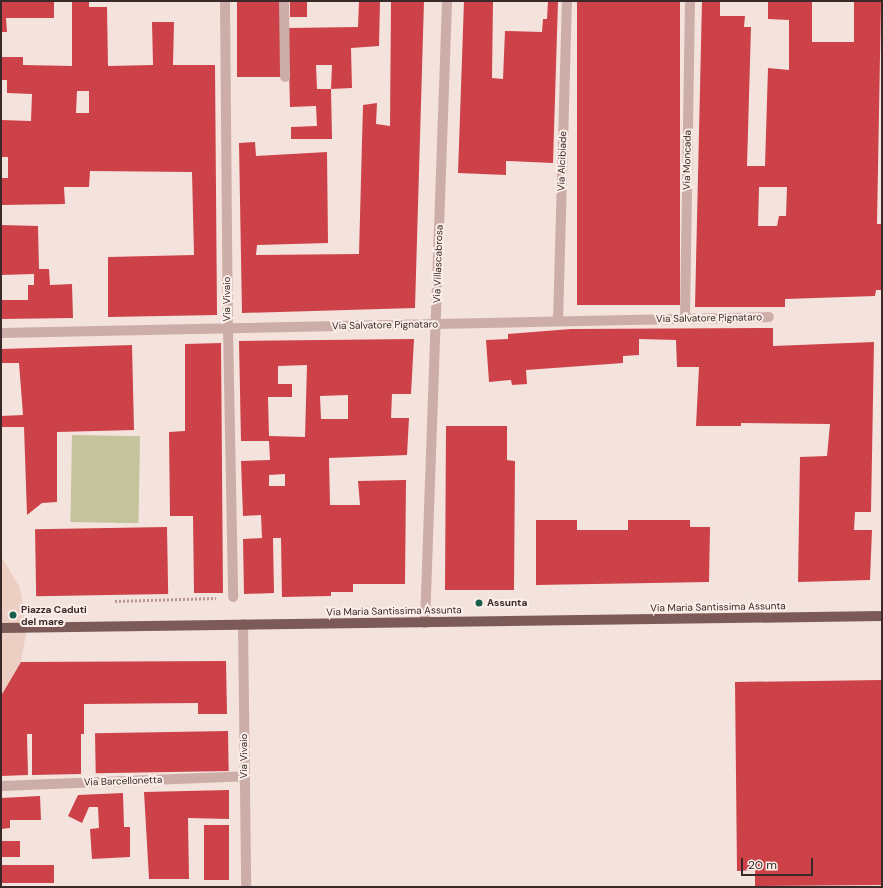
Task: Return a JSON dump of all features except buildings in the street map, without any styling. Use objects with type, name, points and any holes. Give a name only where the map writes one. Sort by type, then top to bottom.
[{"type":"main road","name":"Via Maria Santissima Assunta","points":[[1,628],[882,616]]},
{"type":"street","name":"Via Vivaio","points":[[225,1],[228,328],[233,597]]},
{"type":"street","points":[[284,1],[285,77]]},
{"type":"street","name":"Via Villascabrosa","points":[[425,623],[447,1]]},
{"type":"street","name":"Via Alcibiade","points":[[558,321],[567,1]]},
{"type":"street","name":"Via Moncada","points":[[685,318],[690,1]]},
{"type":"street","name":"Via Salvatore Pignataro","points":[[1,333],[769,317]]},
{"type":"street","name":"Via Vivaio","points":[[243,624],[246,887]]},
{"type":"street","name":"Via Barcellonetta","points":[[1,786],[245,776]]},
{"type":"path","points":[[115,601],[233,597]]},
{"type":"green space","points":[[72,435],[140,436],[138,523],[70,522]]},
{"type":"shaded area","name":"Piazza Caduti del mare","points":[[1,556],[20,588],[27,628],[21,662],[1,696]]},
{"type":"place","name":"Assunta","points":[[479,603]]},
{"type":"place","name":"Piazza Caduti del mare","points":[[13,615]]}]
